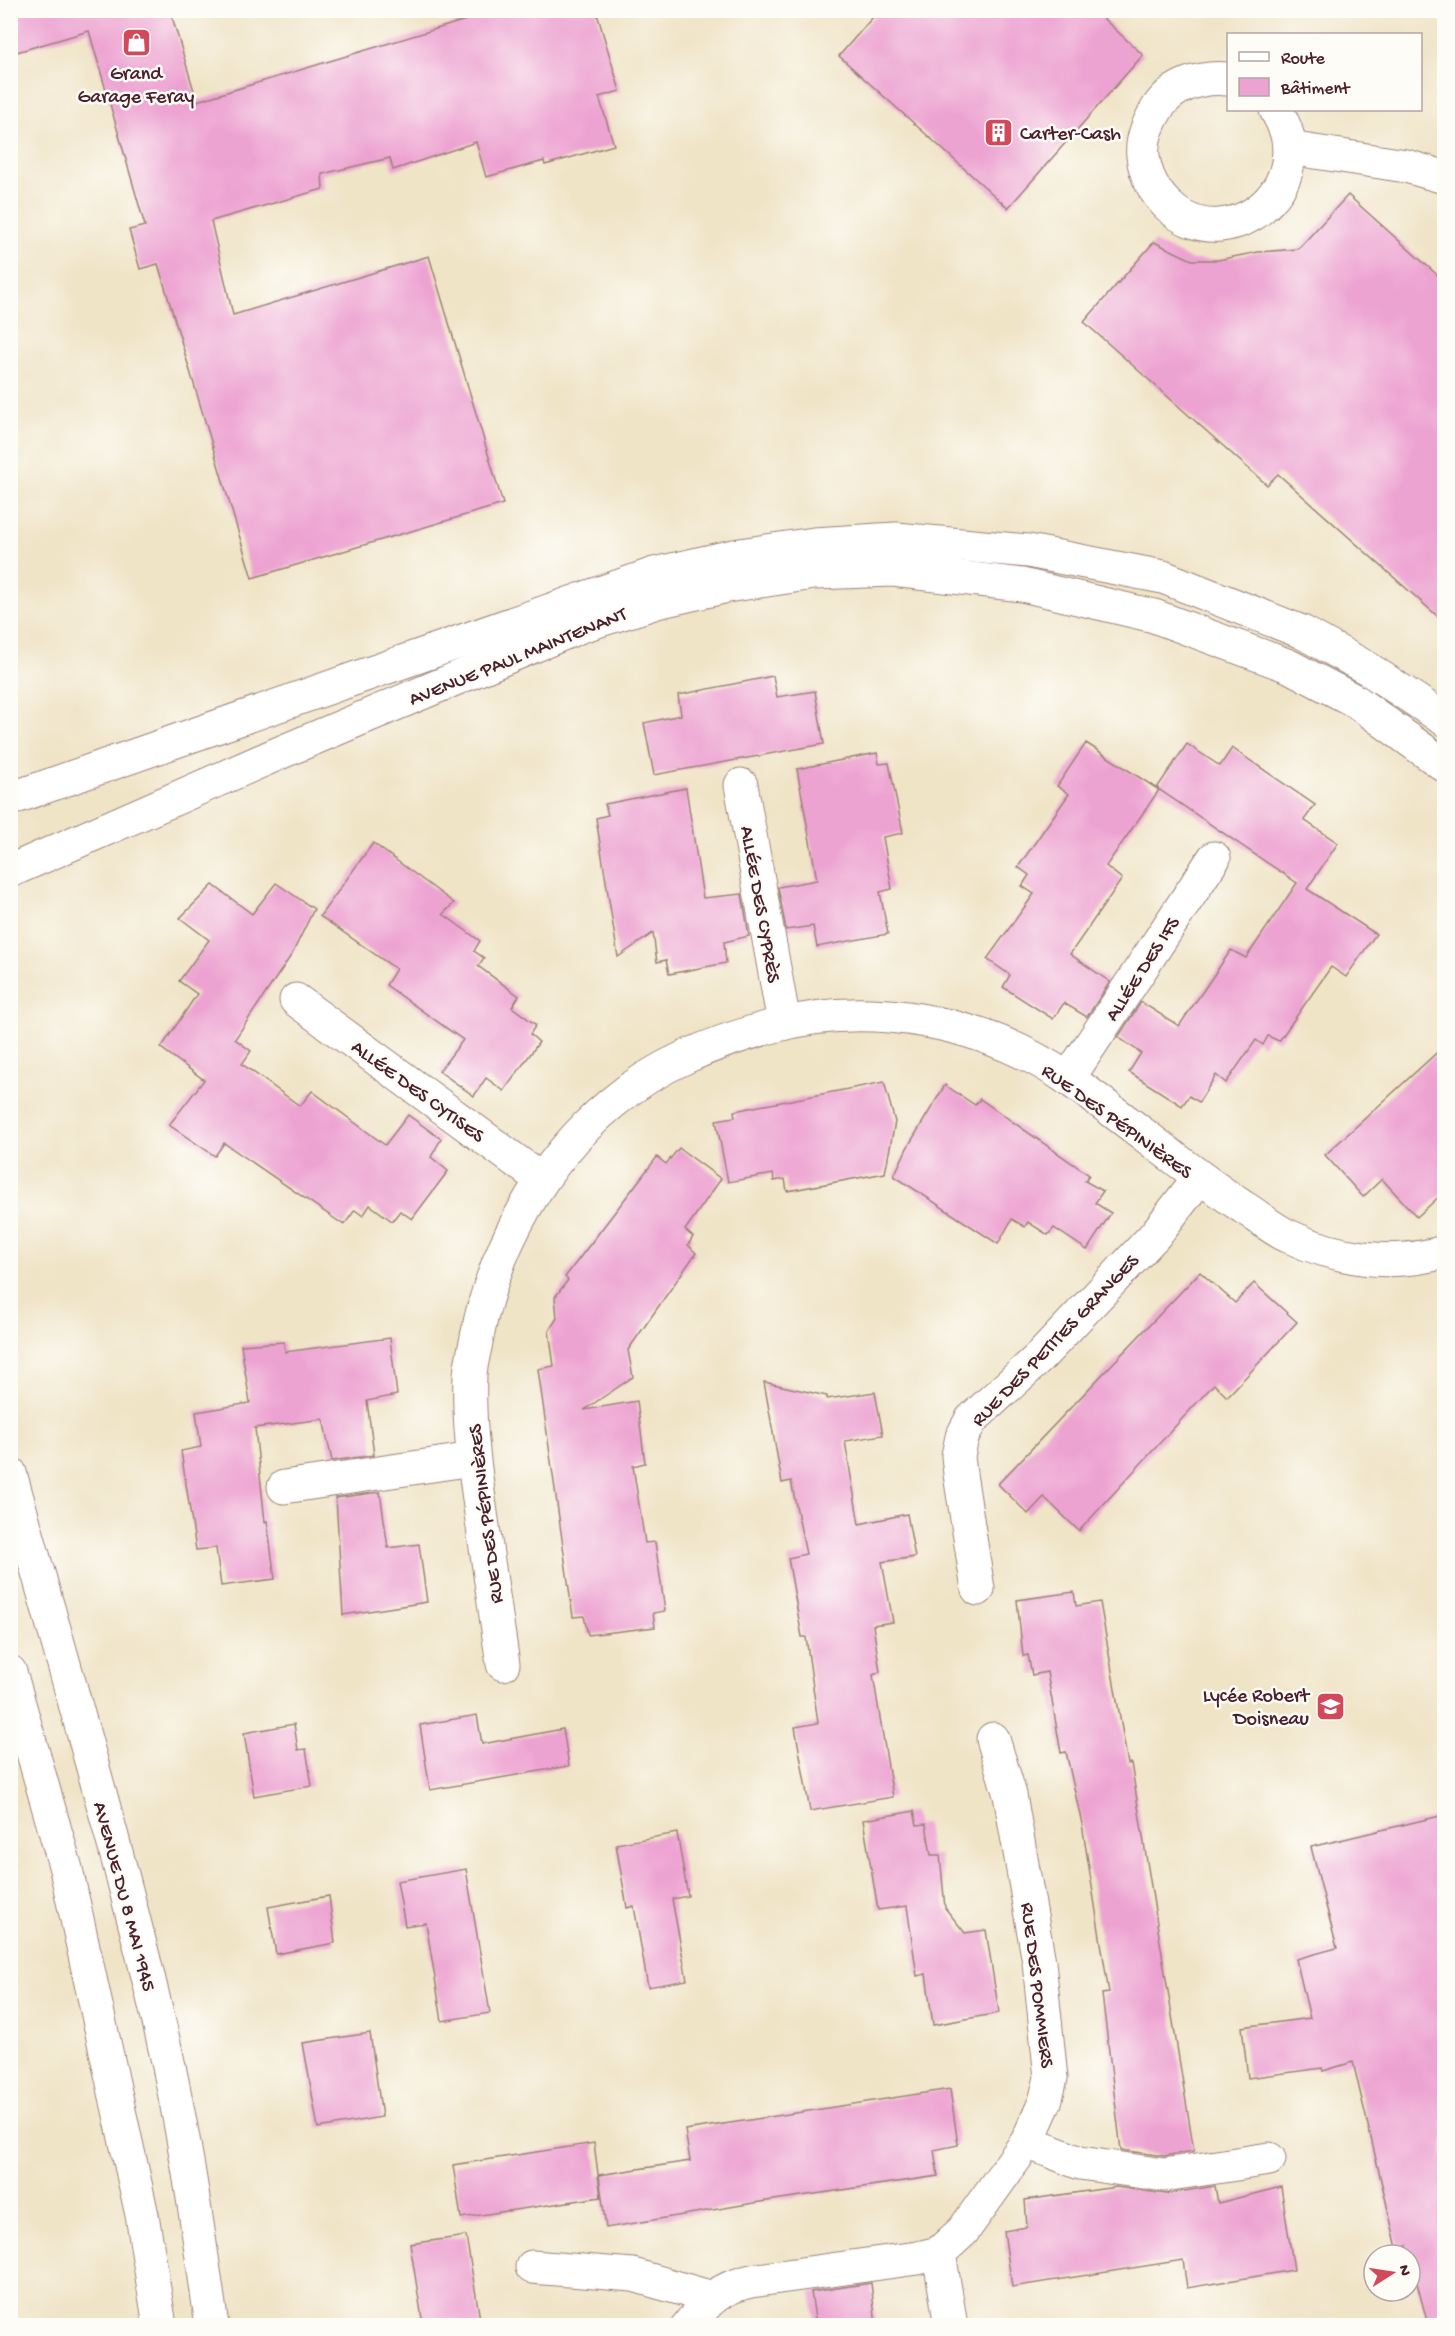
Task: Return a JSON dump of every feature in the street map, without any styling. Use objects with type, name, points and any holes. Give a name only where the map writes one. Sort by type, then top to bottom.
[{"type":"street","points":[[1227,79],[1213,78],[1185,84],[1162,101],[1148,125],[1142,154],[1149,182],[1166,205],[1191,220],[1218,225],[1247,218],[1270,201],[1285,177],[1289,148],[1286,128],[1277,111]]},
{"type":"street","points":[[1289,148],[1406,166],[1444,177]]},
{"type":"street","name":"AVENUE PAUL MAINTENANT","points":[[10,799],[654,574],[733,556],[791,548],[896,539],[1029,551],[1163,577],[1302,632],[1367,668],[1444,719]]},
{"type":"street","name":"AVENUE PAUL MAINTENANT","points":[[10,871],[284,751],[581,626],[657,602],[733,585],[814,573],[893,570],[1022,585],[1154,616],[1289,666],[1357,702],[1444,765]]},
{"type":"street","name":"ALLÉE DES CYPRÈS","points":[[741,785],[784,1023]]},
{"type":"street","name":"ALLÉE DES IFS","points":[[1068,1079],[1214,858]]},
{"type":"street","name":"ALLÉE DES CYTISES","points":[[296,1000],[542,1180]]},
{"type":"street","name":"RUE DES PÉPINIÈRES","points":[[503,1664],[473,1459],[470,1373],[481,1314],[501,1253],[542,1180],[587,1124],[630,1088],[678,1059],[734,1037],[784,1023],[833,1015],[880,1014],[932,1022],[978,1035],[1026,1055],[1068,1079],[1199,1178],[1287,1236],[1340,1255],[1383,1261],[1430,1256],[1444,1252]]},
{"type":"street","name":"RUE DES PETITES GRANGES","points":[[978,1589],[958,1456],[962,1437],[971,1420],[1040,1357],[1155,1235],[1199,1178]]},
{"type":"street","points":[[284,1487],[473,1459]]},
{"type":"street","name":"AVENUE DU 8 MAI 1945","points":[[10,1473],[118,1862],[162,2036],[194,2200],[212,2325]]},
{"type":"street","points":[[10,1672],[71,1891],[142,2215],[160,2325]]},
{"type":"street","name":"RUE DES POMMIERS","points":[[939,2253],[963,2231],[1027,2142],[1045,2103],[1051,2078],[1039,1962],[1010,1795],[993,1739]]},
{"type":"street","points":[[1027,2142],[1080,2163],[1164,2175],[1269,2159]]},
{"type":"street","points":[[688,2325],[712,2298],[731,2286],[751,2281],[939,2253],[951,2325]]},
{"type":"street","points":[[532,2267],[633,2275],[712,2298]]},
{"type":"building","points":[[10,10],[170,10],[197,101],[499,10],[596,10],[620,91],[599,97],[614,145],[545,165],[544,161],[486,177],[476,142],[393,170],[390,158],[322,174],[323,189],[211,221],[233,315],[429,256],[503,504],[252,578],[158,264],[140,269],[129,230],[145,226],[89,31],[10,54]]},
{"type":"building","name":"Carter-Cash","points":[[879,10],[1094,10],[1143,55],[1008,208],[839,56]]},
{"type":"building","points":[[1348,195],[1444,281],[1444,622],[1278,474],[1267,485],[1084,322],[1154,242],[1192,260],[1218,260],[1258,252],[1298,249]]},
{"type":"building","points":[[773,676],[777,697],[815,691],[824,744],[654,775],[644,723],[681,715],[678,695]]},
{"type":"building","points":[[1086,743],[1159,790],[1106,866],[1122,879],[1070,954],[1110,982],[1087,1017],[1064,1003],[1053,1019],[1003,987],[1010,975],[987,959],[1034,894],[1022,886],[1029,875],[1018,867],[1069,794],[1057,786]]},
{"type":"building","points":[[1187,744],[1220,766],[1232,748],[1315,805],[1304,820],[1338,843],[1307,889],[1376,934],[1346,977],[1331,967],[1279,1041],[1268,1036],[1263,1045],[1256,1040],[1226,1083],[1216,1075],[1199,1102],[1189,1096],[1182,1106],[1129,1072],[1141,1053],[1118,1037],[1141,1002],[1179,1026],[1231,950],[1246,958],[1297,883],[1157,788]]},
{"type":"building","points":[[877,753],[879,764],[889,763],[903,833],[883,837],[892,889],[880,892],[888,934],[817,947],[813,926],[786,930],[778,887],[817,880],[797,769]]},
{"type":"building","points":[[686,788],[703,898],[742,894],[749,936],[724,942],[726,963],[669,974],[666,960],[657,962],[653,933],[618,957],[596,818],[608,815],[605,804]]},
{"type":"building","points":[[373,843],[454,903],[443,914],[480,941],[474,951],[484,958],[478,966],[519,996],[512,1007],[536,1025],[530,1034],[539,1042],[504,1091],[486,1078],[474,1096],[439,1071],[463,1040],[386,985],[396,969],[320,916]]},
{"type":"building","points":[[276,883],[314,909],[292,954],[235,1039],[251,1051],[242,1064],[300,1106],[312,1091],[385,1145],[408,1115],[441,1139],[431,1157],[448,1171],[412,1219],[400,1211],[392,1221],[370,1205],[363,1216],[355,1210],[344,1225],[224,1143],[215,1156],[169,1125],[204,1080],[161,1048],[197,994],[179,981],[209,940],[180,918],[213,885],[252,914]]},
{"type":"building","points":[[1444,1046],[1444,1192],[1417,1217],[1382,1179],[1363,1197],[1325,1155]]},
{"type":"building","points":[[884,1082],[895,1122],[885,1173],[787,1191],[785,1179],[774,1181],[773,1174],[728,1182],[716,1120],[735,1117],[734,1111]]},
{"type":"building","points":[[945,1085],[975,1105],[980,1099],[1089,1175],[1085,1181],[1103,1191],[1095,1203],[1111,1213],[1087,1250],[1054,1228],[1048,1235],[1028,1222],[1025,1227],[1012,1219],[998,1244],[894,1176],[907,1148]]},
{"type":"building","points":[[679,1148],[721,1179],[685,1230],[693,1237],[688,1245],[696,1253],[628,1350],[633,1377],[584,1410],[637,1401],[645,1463],[633,1466],[645,1543],[655,1542],[665,1611],[653,1613],[655,1627],[588,1635],[584,1616],[573,1617],[538,1369],[554,1366],[549,1331],[557,1318],[555,1297],[568,1280],[565,1277],[657,1157],[666,1164]]},
{"type":"building","points":[[1200,1272],[1235,1303],[1254,1283],[1297,1322],[1227,1397],[1214,1384],[1079,1531],[1044,1497],[1028,1514],[998,1484]]},
{"type":"building","points":[[390,1338],[397,1395],[367,1401],[374,1455],[332,1461],[323,1419],[255,1428],[265,1522],[267,1521],[275,1579],[221,1586],[216,1548],[196,1550],[181,1451],[201,1447],[196,1412],[250,1403],[241,1345],[284,1342],[285,1352]]},
{"type":"building","points":[[764,1382],[827,1396],[827,1399],[875,1392],[883,1435],[845,1441],[859,1524],[907,1514],[915,1557],[882,1562],[893,1622],[873,1625],[880,1672],[873,1675],[893,1797],[810,1811],[795,1727],[818,1723],[806,1637],[802,1637],[788,1558],[806,1554],[791,1481],[782,1483]]},
{"type":"building","points":[[380,1492],[388,1548],[419,1544],[427,1602],[343,1615],[336,1498]]},
{"type":"building","points":[[1074,1592],[1076,1606],[1100,1602],[1128,1764],[1131,1763],[1194,2151],[1164,2156],[1121,2150],[1102,1994],[1109,1993],[1082,1824],[1066,1752],[1061,1753],[1047,1672],[1032,1675],[1028,1655],[1023,1656],[1017,1600]]},
{"type":"building","points":[[477,1715],[482,1744],[563,1729],[569,1766],[430,1790],[420,1725]]},
{"type":"building","points":[[294,1724],[298,1750],[306,1749],[312,1786],[254,1796],[244,1733]]},
{"type":"building","points":[[914,1811],[917,1825],[926,1824],[931,1855],[940,1855],[945,1908],[965,1933],[986,1930],[999,2013],[933,2025],[926,1974],[917,1976],[907,1906],[878,1910],[863,1820]]},
{"type":"building","points":[[1444,1815],[1444,2325],[1428,2325],[1422,2302],[1422,2243],[1396,2243],[1353,2062],[1323,2071],[1322,2068],[1248,2078],[1242,2027],[1310,2018],[1296,1959],[1337,1948],[1311,1847]]},
{"type":"building","points":[[677,1833],[688,1896],[672,1899],[687,1980],[648,1987],[634,1906],[627,1908],[616,1844]]},
{"type":"building","points":[[466,1869],[490,2013],[442,2021],[426,1923],[405,1926],[397,1881]]},
{"type":"building","points":[[329,1896],[335,1943],[276,1954],[268,1907]]},
{"type":"building","points":[[370,2033],[382,2117],[318,2128],[303,2043]]},
{"type":"building","points":[[950,2089],[958,2145],[934,2150],[938,2176],[760,2202],[606,2228],[599,2175],[690,2161],[685,2130]]},
{"type":"building","points":[[594,2143],[601,2197],[461,2218],[453,2165]]},
{"type":"building","points":[[1215,2186],[1218,2203],[1281,2187],[1294,2270],[1187,2288],[1183,2260],[1012,2287],[1004,2231],[1027,2227],[1025,2200],[1116,2187],[1166,2194]]},
{"type":"building","points":[[466,2236],[481,2325],[423,2325],[410,2244]]},
{"type":"building","points":[[871,2283],[876,2325],[816,2325],[811,2292]]},
{"type":"place","name":"Grand Garage Feray","points":[[136,42]]},
{"type":"place","name":"Carter-Cash","points":[[999,132]]},
{"type":"place","name":"Lycée Robert Doisneau","points":[[1330,1706]]}]
